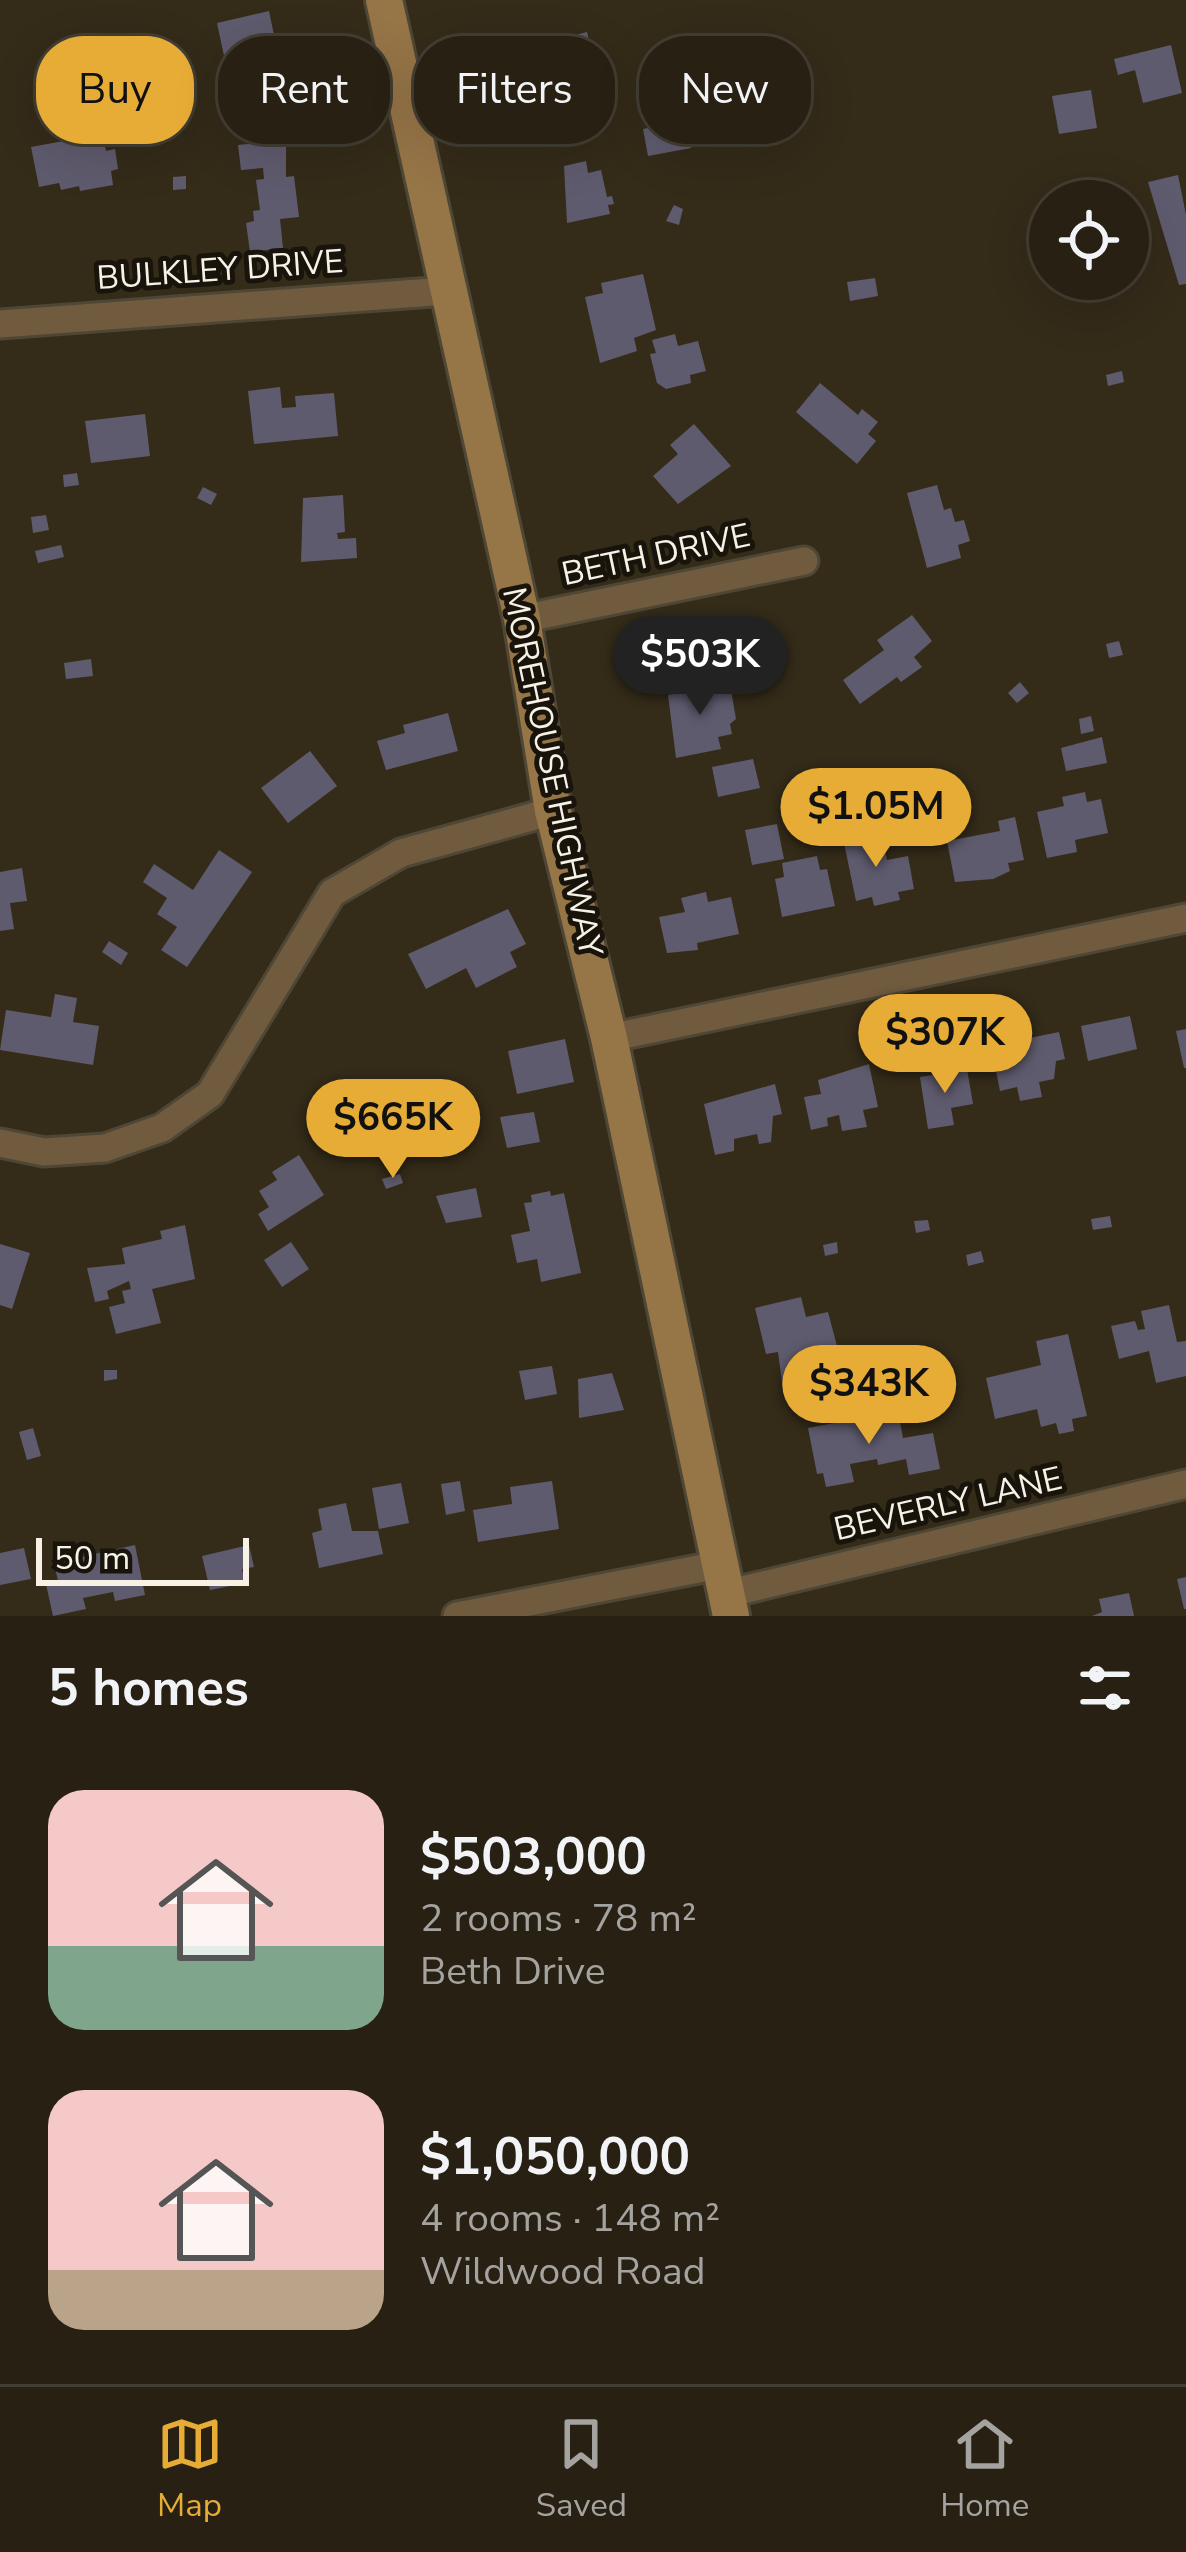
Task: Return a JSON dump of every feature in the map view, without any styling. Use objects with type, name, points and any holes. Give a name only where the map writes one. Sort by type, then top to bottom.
[{"type":"street","name":"MOREHOUSE HIGHWAY","points":[[384,0],[521,619],[553,811],[608,1038],[725,1592]]},
{"type":"street","name":"BULKLEY DRIVE","points":[[0,324],[446,291]]},
{"type":"street","name":"BETH DRIVE","points":[[521,619],[804,561]]},
{"type":"street","points":[[0,1143],[44,1152],[105,1148],[162,1128],[210,1094],[332,892],[401,853],[553,811]]},
{"type":"street","points":[[608,1038],[1186,918]]},
{"type":"street","name":"BEVERLY LANE","points":[[457,1616],[725,1592],[1186,1484]]},
{"type":"building","points":[[269,11],[274,36],[220,36],[217,23]]},
{"type":"building","points":[[1171,45],[1182,93],[1143,103],[1135,70],[1118,75],[1114,59]]},
{"type":"building","points":[[1091,90],[1097,128],[1059,134],[1052,96]]},
{"type":"building","points":[[104,144],[106,151],[115,149],[118,169],[111,171],[113,185],[80,191],[79,186],[61,190],[59,183],[39,187],[31,147]]},
{"type":"building","points":[[286,144],[286,177],[294,176],[299,217],[280,219],[283,248],[250,252],[246,223],[254,221],[253,211],[260,210],[256,180],[264,179],[263,168],[241,170],[238,145]]},
{"type":"building","points":[[646,144],[690,144],[691,148],[648,156]]},
{"type":"building","points":[[586,161],[588,173],[601,170],[607,197],[612,196],[614,204],[608,205],[610,214],[567,223],[564,166]]},
{"type":"building","points":[[1178,175],[1186,215],[1186,284],[1179,285],[1149,182]]},
{"type":"building","points":[[186,176],[186,189],[173,190],[173,177]]},
{"type":"building","points":[[674,205],[683,209],[679,225],[666,221]]},
{"type":"building","points":[[643,274],[656,330],[634,338],[637,351],[600,363],[585,297],[603,293],[601,283]]},
{"type":"building","points":[[875,278],[878,296],[850,301],[847,282]]},
{"type":"building","points":[[675,334],[678,346],[698,341],[706,371],[690,375],[691,383],[666,389],[657,383],[650,354],[656,353],[652,340]]},
{"type":"building","points":[[1122,371],[1124,382],[1108,386],[1106,375]]},
{"type":"building","points":[[820,383],[858,415],[862,409],[878,422],[868,434],[876,441],[857,464],[796,412]]},
{"type":"building","points":[[280,387],[282,408],[296,407],[295,396],[334,393],[338,436],[254,444],[248,391]]},
{"type":"building","points":[[145,414],[150,456],[91,463],[85,421]]},
{"type":"building","points":[[694,424],[731,466],[678,504],[653,476],[678,454],[670,445]]},
{"type":"building","points":[[77,473],[79,485],[64,487],[63,475]]},
{"type":"building","points":[[937,485],[944,510],[951,508],[955,522],[964,520],[970,541],[958,545],[961,558],[927,568],[907,493]]},
{"type":"building","points":[[203,487],[217,494],[211,505],[197,498]]},
{"type":"building","points":[[343,495],[345,532],[337,533],[338,539],[356,538],[357,558],[301,562],[303,498]]},
{"type":"building","points":[[46,515],[49,530],[33,533],[31,517]]},
{"type":"building","points":[[61,545],[64,557],[38,563],[35,551]]},
{"type":"building","points":[[912,615],[932,641],[914,657],[922,667],[901,682],[897,677],[860,704],[843,680],[884,650],[877,640]]},
{"type":"building","points":[[1119,641],[1123,655],[1109,658],[1106,644]]},
{"type":"building","points":[[91,659],[93,676],[66,679],[64,663]]},
{"type":"building","points":[[704,674],[708,695],[731,690],[736,719],[730,724],[732,734],[718,737],[721,749],[676,758],[668,695],[686,692],[683,679]]},
{"type":"building","points":[[1020,682],[1029,693],[1017,703],[1008,693]]},
{"type":"building","points":[[448,713],[458,751],[386,770],[377,741],[405,733],[403,725]]},
{"type":"building","points":[[1091,716],[1094,731],[1081,734],[1079,719]]},
{"type":"building","points":[[1102,737],[1107,763],[1066,771],[1061,748]]},
{"type":"building","points":[[310,751],[337,786],[288,823],[261,788]]},
{"type":"building","points":[[753,759],[760,788],[718,797],[712,767]]},
{"type":"building","points":[[847,782],[849,793],[835,795],[834,784]]},
{"type":"building","points":[[1085,792],[1087,802],[1101,799],[1108,833],[1075,840],[1077,852],[1047,858],[1037,812],[1064,806],[1062,797]]},
{"type":"building","points":[[1015,817],[1024,860],[1008,863],[1010,871],[993,879],[955,882],[947,841],[1000,831],[998,821]]},
{"type":"building","points":[[777,824],[784,859],[752,865],[745,830]]},
{"type":"building","points":[[881,831],[887,860],[908,856],[914,889],[898,892],[900,900],[874,906],[872,897],[856,901],[843,838]]},
{"type":"building","points":[[219,850],[252,872],[187,967],[161,950],[177,927],[157,914],[167,898],[143,882],[154,864],[193,890]]},
{"type":"building","points":[[817,856],[820,870],[827,869],[835,906],[782,917],[775,879],[784,877],[782,863]]},
{"type":"building","points":[[22,868],[27,901],[10,903],[14,929],[0,931],[0,872]]},
{"type":"building","points":[[706,892],[708,902],[731,897],[739,934],[697,943],[698,950],[667,953],[659,917],[685,912],[681,898]]},
{"type":"building","points":[[508,909],[526,944],[510,952],[517,967],[476,988],[466,968],[426,989],[408,954]]},
{"type":"building","points":[[109,941],[128,953],[121,965],[102,952]]},
{"type":"building","points":[[55,994],[77,998],[73,1022],[99,1026],[93,1065],[0,1050],[6,1010],[51,1017]]},
{"type":"building","points":[[1130,1016],[1137,1049],[1088,1061],[1081,1026]]},
{"type":"building","points":[[1186,1029],[1186,1068],[1184,1068],[1176,1031]]},
{"type":"building","points":[[1059,1032],[1065,1059],[1056,1061],[1054,1079],[1039,1082],[1042,1097],[1020,1101],[1017,1087],[1000,1091],[991,1046]]},
{"type":"building","points":[[565,1039],[574,1082],[517,1094],[508,1051]]},
{"type":"building","points":[[869,1064],[878,1107],[863,1110],[867,1127],[842,1131],[839,1115],[827,1118],[828,1126],[811,1130],[804,1097],[821,1094],[818,1080]]},
{"type":"building","points":[[967,1069],[973,1104],[951,1108],[954,1125],[928,1129],[920,1077]]},
{"type":"building","points":[[775,1084],[782,1114],[773,1116],[771,1142],[759,1144],[757,1134],[734,1139],[734,1151],[715,1155],[704,1104]]},
{"type":"building","points":[[534,1112],[540,1142],[507,1148],[500,1117]]},
{"type":"building","points":[[299,1155],[324,1195],[268,1231],[258,1214],[269,1207],[259,1191],[277,1180],[272,1172]]},
{"type":"building","points":[[400,1174],[403,1183],[386,1189],[382,1179]]},
{"type":"building","points":[[476,1188],[482,1217],[446,1223],[436,1196]]},
{"type":"building","points":[[550,1191],[551,1196],[564,1193],[581,1273],[541,1282],[537,1259],[517,1263],[511,1235],[530,1231],[524,1203],[532,1202],[531,1195]]},
{"type":"building","points":[[1110,1216],[1112,1227],[1093,1230],[1091,1219]]},
{"type":"building","points":[[928,1220],[930,1230],[916,1233],[914,1221]]},
{"type":"building","points":[[185,1225],[195,1279],[152,1289],[161,1323],[116,1334],[109,1307],[125,1303],[122,1291],[131,1289],[129,1281],[107,1291],[109,1299],[95,1302],[87,1268],[125,1264],[122,1248],[162,1239],[160,1231]]},
{"type":"building","points":[[291,1242],[309,1269],[282,1287],[264,1260]]},
{"type":"building","points":[[837,1242],[838,1253],[825,1256],[823,1245]]},
{"type":"building","points":[[0,1244],[30,1253],[12,1309],[0,1305]]},
{"type":"building","points":[[981,1251],[984,1262],[968,1266],[966,1255]]},
{"type":"building","points":[[801,1297],[806,1317],[828,1312],[837,1346],[814,1351],[821,1380],[783,1389],[778,1352],[766,1354],[755,1308]]},
{"type":"building","points":[[1169,1305],[1177,1342],[1186,1341],[1186,1376],[1156,1383],[1149,1351],[1119,1359],[1111,1326],[1135,1321],[1138,1330],[1145,1329],[1141,1311]]},
{"type":"building","points":[[1068,1334],[1087,1416],[1072,1419],[1074,1431],[1059,1434],[1056,1423],[1041,1427],[1037,1409],[995,1419],[986,1378],[1041,1365],[1036,1341]]},
{"type":"building","points":[[552,1366],[557,1394],[525,1400],[519,1371]]},
{"type":"building","points":[[104,1370],[117,1370],[117,1379],[104,1381]]},
{"type":"building","points":[[612,1373],[624,1410],[579,1418],[578,1379]]},
{"type":"building","points":[[898,1411],[903,1438],[933,1433],[940,1469],[909,1475],[906,1459],[878,1465],[877,1459],[850,1464],[854,1482],[826,1487],[823,1473],[817,1474],[808,1428]]},
{"type":"building","points":[[33,1428],[41,1456],[27,1460],[19,1432]]},
{"type":"building","points":[[460,1481],[465,1511],[446,1515],[441,1484]]},
{"type":"building","points":[[552,1481],[559,1529],[478,1542],[473,1510],[512,1504],[510,1487]]},
{"type":"building","points":[[401,1483],[409,1523],[379,1529],[372,1488]]},
{"type":"building","points":[[346,1503],[352,1531],[378,1531],[383,1554],[319,1568],[312,1533],[322,1530],[318,1509]]},
{"type":"building","points":[[135,1545],[145,1595],[115,1601],[113,1592],[83,1598],[86,1609],[53,1616],[46,1584],[58,1581],[54,1563]]},
{"type":"building","points":[[249,1545],[254,1567],[242,1569],[245,1583],[210,1590],[202,1556]]},
{"type":"building","points":[[24,1548],[31,1579],[0,1585],[0,1553]]},
{"type":"building","points":[[1186,1577],[1186,1609],[1184,1609],[1177,1579]]},
{"type":"building","points":[[1129,1593],[1134,1616],[1092,1616],[1102,1612],[1099,1599]]}]
